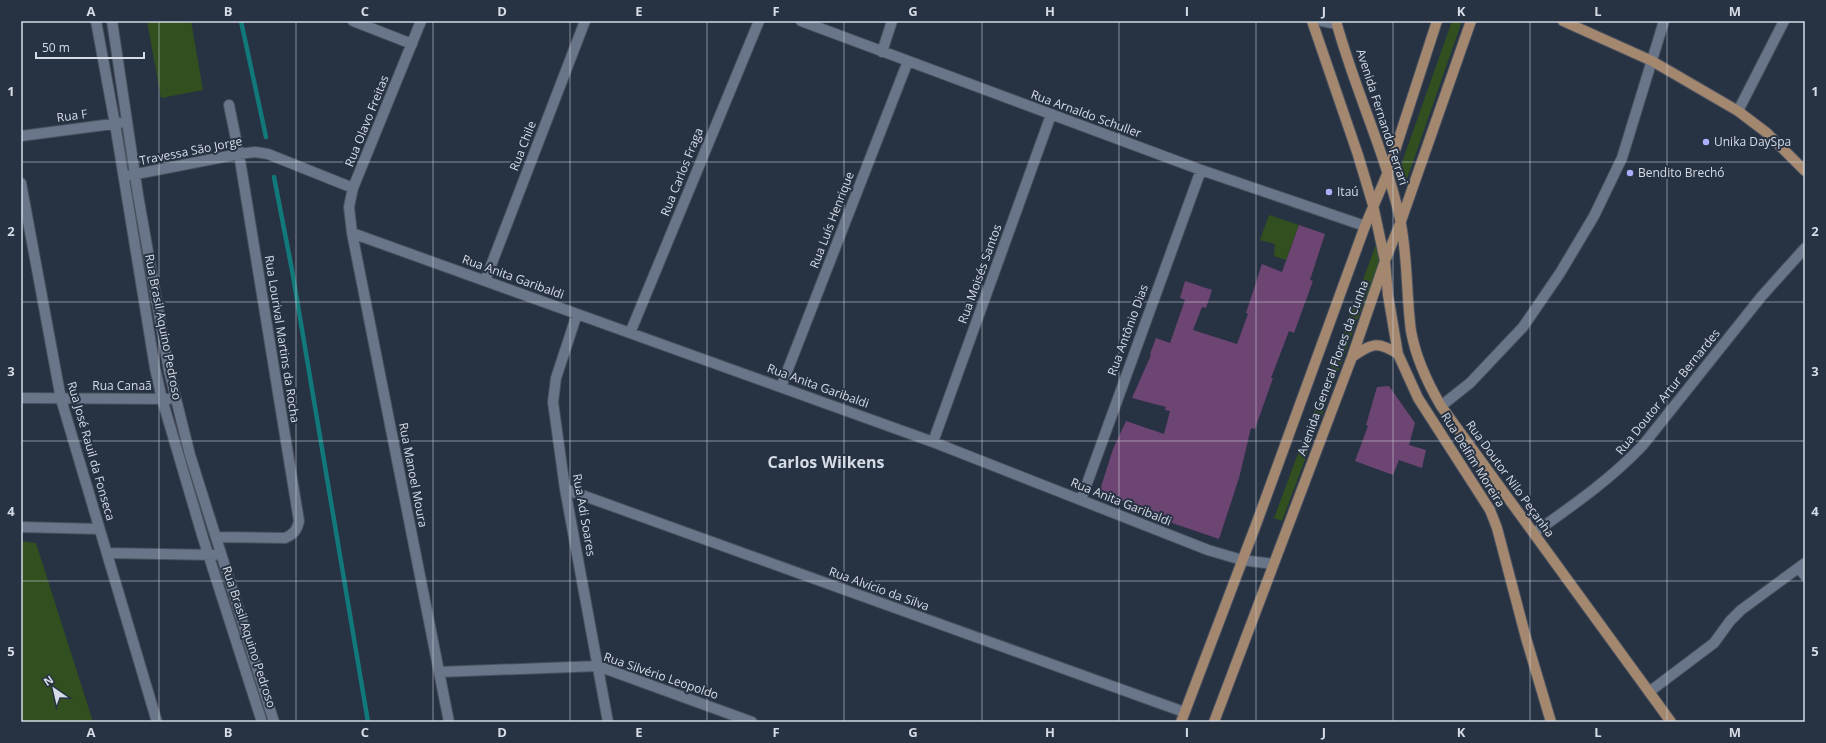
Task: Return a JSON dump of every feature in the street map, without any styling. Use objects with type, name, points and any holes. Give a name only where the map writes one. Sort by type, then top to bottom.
[{"type":"main road","points":[[1312,21],[1358,155],[1373,205],[1385,261]]},
{"type":"main road","points":[[1365,226],[1388,172],[1437,21]]},
{"type":"main road","name":"Avenida General Flores da Cunha","points":[[1214,722],[1352,357],[1471,21]]},
{"type":"main road","points":[[1563,21],[1652,61],[1738,110],[1767,133],[1805,171]]},
{"type":"main road","name":"Avenida Fernando Ferrari","points":[[1337,22],[1388,172],[1401,221]]},
{"type":"main road","name":"Rua Doutor Nilo Peçanha","points":[[1401,221],[1411,331],[1424,376],[1441,406],[1671,722]]},
{"type":"main road","name":"Avenida General Flores da Cunha","points":[[1182,717],[1242,560],[1365,226]]},
{"type":"main road","name":"Rua Delfim Moreira","points":[[1385,261],[1388,295],[1398,354],[1418,398],[1490,510],[1497,528],[1526,638],[1551,722]]},
{"type":"main road","points":[[1352,357],[1370,346],[1376,345],[1386,347],[1398,354]]},
{"type":"street","name":"Rua Brasil Aquino Pedroso","points":[[96,21],[162,399],[209,555],[262,722]]},
{"type":"street","name":"Rua Brasil Aquino Pedroso","points":[[112,21],[155,296],[176,399],[190,455],[274,722]]},
{"type":"street","points":[[353,21],[412,44]]},
{"type":"street","name":"Rua Olavo Freitas","points":[[352,233],[349,207],[353,188],[421,21]]},
{"type":"street","name":"Rua Chile","points":[[485,281],[585,21]]},
{"type":"street","name":"Rua Carlos Fraga","points":[[630,333],[759,21]]},
{"type":"street","name":"Rua Arnaldo Schuller","points":[[801,21],[1200,170],[1365,226]]},
{"type":"street","points":[[882,52],[892,21]]},
{"type":"street","points":[[1322,21],[1337,22]]},
{"type":"street","points":[[1441,406],[1470,383],[1523,327],[1560,274],[1594,216],[1622,158],[1664,21]]},
{"type":"street","points":[[1738,110],[1784,21]]},
{"type":"street","name":"Rua Luís Henrique","points":[[781,387],[908,61]]},
{"type":"street","name":"Rua Lourival Martins da Rocha","points":[[216,537],[286,538],[293,535],[298,528],[239,154],[229,105]]},
{"type":"street","name":"Rua Moisés Santos","points":[[933,442],[1050,115]]},
{"type":"street","name":"Rua F","points":[[21,136],[127,122]]},
{"type":"street","name":"Travessa São Jorge","points":[[123,177],[255,152],[268,154],[353,188]]},
{"type":"street","name":"Rua Antônio Dias","points":[[1081,500],[1200,170]]},
{"type":"street","name":"Rua José Rauil da Fonseca","points":[[21,183],[61,399],[157,722]]},
{"type":"street","name":"Rua Anita Garibaldi","points":[[352,233],[933,442],[1208,550],[1242,560],[1273,564]]},
{"type":"street","name":"Rua Manoel Moura","points":[[352,233],[449,722]]},
{"type":"street","name":"Rua Doutor Artur Bernardes","points":[[1534,533],[1602,484],[1638,451],[1762,297],[1805,248]]},
{"type":"street","name":"Rua Adi Soares","points":[[578,314],[554,389],[553,402],[565,489],[608,722]]},
{"type":"street","name":"Rua Canaã","points":[[21,398],[176,399]]},
{"type":"street","name":"Rua Alvício da Silva","points":[[565,489],[1182,717]]},
{"type":"street","points":[[21,527],[99,529]]},
{"type":"street","points":[[106,553],[222,555]]},
{"type":"street","points":[[1649,692],[1710,646],[1741,610],[1802,565],[1805,576]]},
{"type":"street","name":"Rua Silvério Leopoldo","points":[[439,672],[598,666],[752,722]]},
{"type":"green space","points":[[147,21],[191,21],[203,90],[161,98]]},
{"type":"green space","points":[[1452,21],[1462,21],[1407,179],[1399,171]]},
{"type":"green space","points":[[1269,215],[1299,225],[1286,260],[1274,256],[1275,244],[1260,240]]},
{"type":"green space","points":[[1377,242],[1381,257],[1282,521],[1274,518]]},
{"type":"green space","points":[[21,541],[36,543],[93,722],[21,722]]},
{"type":"building","points":[[1299,225],[1325,234],[1310,280],[1313,281],[1294,333],[1289,331],[1271,378],[1273,378],[1255,429],[1251,428],[1239,478],[1219,539],[1137,511],[1139,506],[1099,493],[1113,449],[1126,421],[1164,434],[1170,411],[1165,410],[1166,407],[1132,398],[1151,355],[1150,354],[1156,338],[1170,343],[1185,300],[1180,298],[1185,281],[1212,290],[1206,308],[1202,307],[1193,330],[1237,344],[1248,314],[1246,313],[1262,264],[1282,272]]},
{"type":"building","points":[[1389,386],[1415,423],[1409,445],[1426,450],[1422,468],[1399,460],[1393,475],[1355,461],[1368,426],[1366,425],[1377,387]]},
{"type":"waterway","points":[[241,21],[266,137]]},
{"type":"waterway","points":[[274,177],[292,270],[368,722]]},
{"type":"place","name":"Unika DaySpa","points":[[1706,142]]},
{"type":"place","name":"Bendito Brechó","points":[[1630,173]]},
{"type":"place","name":"Itaú","points":[[1329,192]]},
{"type":"district","name":"Carlos Wilkens","points":[[826,462]]}]
